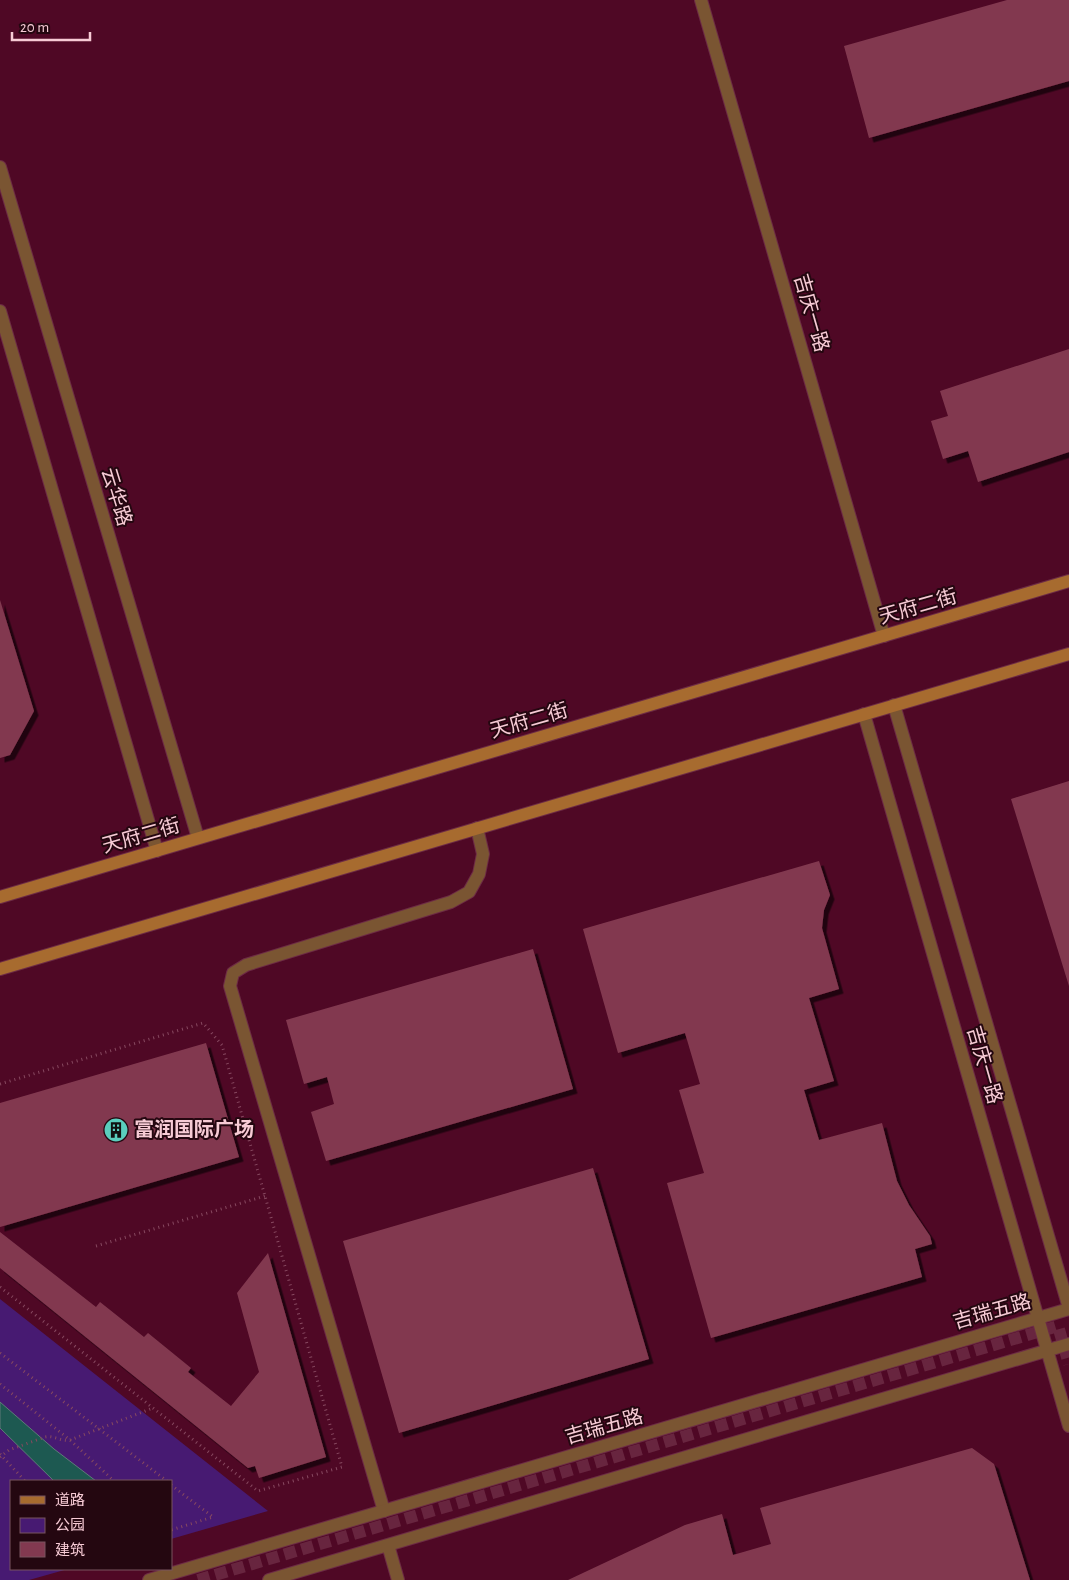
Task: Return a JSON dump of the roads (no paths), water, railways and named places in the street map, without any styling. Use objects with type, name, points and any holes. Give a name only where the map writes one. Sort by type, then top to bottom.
[{"type":"main road","name":"天府二街","points":[[0,897],[1069,581]]},
{"type":"main road","points":[[0,969],[1069,654]]},
{"type":"street","name":"吉庆一路","points":[[701,0],[884,636]]},
{"type":"street","name":"云华路","points":[[0,167],[198,838]]},
{"type":"street","points":[[0,311],[157,851]]},
{"type":"street","name":"吉庆一路","points":[[894,705],[1069,1309]]},
{"type":"street","name":"吉庆一路","points":[[864,714],[1069,1426]]},
{"type":"street","points":[[384,1511],[230,986],[233,973],[246,965],[451,902],[469,892],[479,874],[483,854],[477,828]]},
{"type":"street","name":"吉瑞五路","points":[[149,1580],[1069,1309]]},
{"type":"street","points":[[269,1580],[1069,1344]]},
{"type":"street","points":[[388,1545],[398,1580]]},
{"type":"tunnel","points":[[198,1580],[1058,1326],[1069,1364]]},
{"type":"place","name":"富润国际广场","points":[[116,1130]]}]
